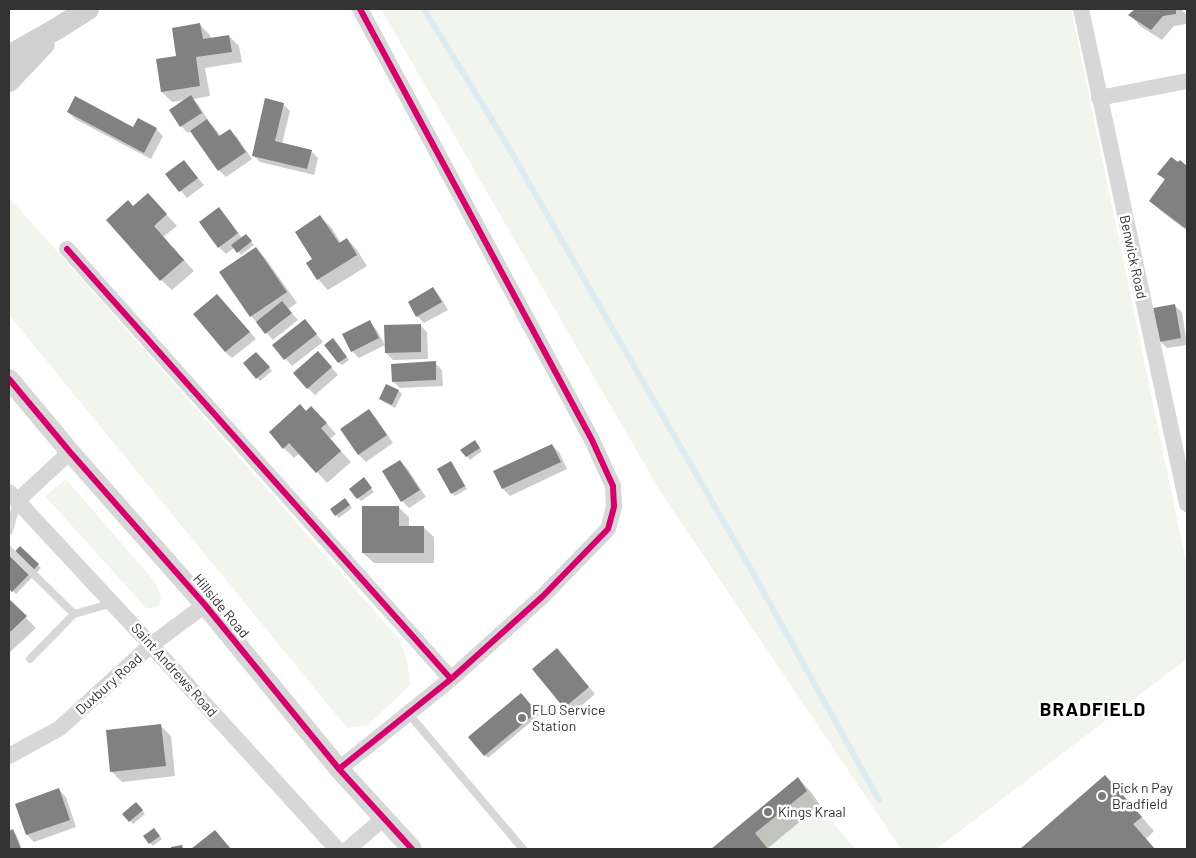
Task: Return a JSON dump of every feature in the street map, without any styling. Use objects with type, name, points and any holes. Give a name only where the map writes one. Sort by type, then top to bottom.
[{"type":"main road","points":[[9,56],[88,9]]},
{"type":"main road","points":[[9,80],[58,28]]},
{"type":"street","points":[[339,769],[450,679],[543,596],[608,529],[614,507],[613,486],[592,440],[360,9]]},
{"type":"street","name":"Benwick Road","points":[[1080,9],[1099,98],[1181,446],[1187,504]]},
{"type":"street","points":[[1099,98],[1187,81]]},
{"type":"street","points":[[67,249],[450,679]]},
{"type":"street","name":"Hillside Road","points":[[9,379],[70,452],[204,605],[339,769],[412,849]]},
{"type":"street","points":[[13,496],[70,452]]},
{"type":"street","name":"Saint Andrews Road","points":[[13,496],[152,645],[337,849]]},
{"type":"street","name":"Duxbury Road","points":[[9,756],[60,728],[152,645],[204,605]]},
{"type":"street","points":[[348,849],[384,818]]},
{"type":"lane","points":[[9,531],[13,496]]},
{"type":"lane","points":[[9,550],[74,614]]},
{"type":"lane","points":[[30,659],[74,614],[113,603]]},
{"type":"lane","points":[[408,713],[523,849]]},
{"type":"shaded area","points":[[381,9],[1071,9],[1187,567],[1187,659],[936,849],[901,849],[660,491]]},
{"type":"shaded area","points":[[9,197],[400,640],[407,661],[410,685],[368,725],[347,728],[9,315]]},
{"type":"shaded area","points":[[66,479],[155,582],[161,600],[158,607],[146,608],[45,496]]},
{"type":"shaded area","points":[[807,791],[855,849],[768,849],[755,833]]},
{"type":"building","points":[[1135,9],[1176,9],[1176,14],[1163,16],[1151,30],[1128,15]]},
{"type":"building","points":[[200,23],[203,39],[229,35],[232,52],[196,57],[200,86],[161,92],[156,59],[176,56],[172,28]]},
{"type":"building","points":[[191,95],[202,113],[180,127],[169,110]]},
{"type":"building","points":[[75,96],[133,127],[138,118],[157,128],[144,153],[67,112]]},
{"type":"building","points":[[265,98],[284,103],[275,141],[312,150],[307,169],[252,156]]},
{"type":"building","points":[[207,119],[219,136],[230,129],[246,152],[218,171],[190,131]]},
{"type":"building","points":[[1171,157],[1178,162],[1180,160],[1187,166],[1187,226],[1185,228],[1149,201],[1165,179],[1157,174]]},
{"type":"building","points":[[184,160],[198,178],[179,192],[165,174]]},
{"type":"building","points":[[148,193],[167,214],[154,226],[184,260],[160,281],[106,220],[128,200],[133,206]]},
{"type":"building","points":[[219,207],[238,233],[218,248],[199,222]]},
{"type":"building","points":[[320,215],[339,243],[347,238],[357,255],[317,280],[306,263],[312,259],[295,232]]},
{"type":"building","points":[[246,234],[252,241],[237,253],[231,245]]},
{"type":"building","points":[[256,247],[287,292],[250,317],[219,272]]},
{"type":"building","points":[[433,287],[442,302],[416,317],[408,302]]},
{"type":"building","points":[[217,294],[250,332],[225,352],[193,314]]},
{"type":"building","points":[[282,301],[292,313],[265,334],[256,322]]},
{"type":"building","points":[[1175,304],[1181,338],[1159,342],[1153,308]]},
{"type":"building","points":[[305,319],[317,334],[284,360],[272,345]]},
{"type":"building","points":[[370,320],[379,338],[351,352],[342,334]]},
{"type":"building","points":[[421,324],[421,352],[385,353],[384,325]]},
{"type":"building","points":[[333,338],[347,357],[338,363],[324,345]]},
{"type":"building","points":[[318,351],[332,367],[307,389],[293,373]]},
{"type":"building","points":[[256,352],[270,367],[256,379],[243,363]]},
{"type":"building","points":[[436,361],[436,380],[392,382],[391,364]]},
{"type":"building","points":[[386,384],[399,390],[392,405],[379,399]]},
{"type":"building","points":[[300,404],[306,411],[311,406],[327,423],[321,428],[341,451],[316,473],[289,443],[283,449],[269,432]]},
{"type":"building","points":[[369,409],[387,435],[358,455],[340,429]]},
{"type":"building","points":[[475,440],[480,448],[466,457],[460,450]]},
{"type":"building","points":[[552,444],[561,462],[502,489],[493,471]]},
{"type":"building","points":[[400,460],[420,490],[401,502],[382,471]]},
{"type":"building","points":[[451,461],[465,486],[451,494],[437,469]]},
{"type":"building","points":[[364,477],[372,488],[357,499],[349,489]]},
{"type":"building","points":[[345,498],[350,505],[335,516],[330,509]]},
{"type":"building","points":[[362,506],[399,506],[399,526],[424,526],[424,553],[362,553]]},
{"type":"building","points":[[20,546],[39,564],[12,592],[9,589],[9,558]]},
{"type":"building","points":[[9,599],[27,616],[9,633]]},
{"type":"building","points":[[557,648],[589,687],[564,708],[532,669]]},
{"type":"building","points":[[521,693],[537,712],[484,756],[468,737]]},
{"type":"building","points":[[161,724],[166,766],[110,772],[106,730]]},
{"type":"building","name":"Pick n Pay Bradfield","points":[[1105,775],[1142,817],[1133,824],[1155,849],[1020,849]]},
{"type":"building","name":"Kings Kraal","points":[[798,777],[807,791],[755,833],[768,849],[711,849]]},
{"type":"building","points":[[59,788],[70,820],[26,835],[15,804]]},
{"type":"building","points":[[136,802],[143,810],[129,822],[122,814]]},
{"type":"building","points":[[154,828],[160,836],[149,844],[143,836]]},
{"type":"building","points":[[13,829],[21,849],[9,849],[9,831]]},
{"type":"building","points":[[215,830],[231,849],[191,849]]},
{"type":"building","points":[[182,845],[183,849],[171,849],[171,847]]},
{"type":"waterway","points":[[424,9],[503,138],[753,573],[879,800]]},
{"type":"cycle path","points":[[339,769],[451,679],[543,596],[608,529],[614,507],[613,486],[592,440],[360,9]]},
{"type":"cycle path","points":[[67,249],[451,679]]},
{"type":"cycle path","points":[[9,379],[70,452],[205,605],[339,769],[412,849]]},
{"type":"place","name":"FLO Service Station","points":[[522,718]]},
{"type":"place","name":"Pick n Pay Bradfield","points":[[1102,796]]},
{"type":"place","name":"Kings Kraal","points":[[768,812]]},
{"type":"district","name":"BRADFIELD","points":[[1093,710]]}]
